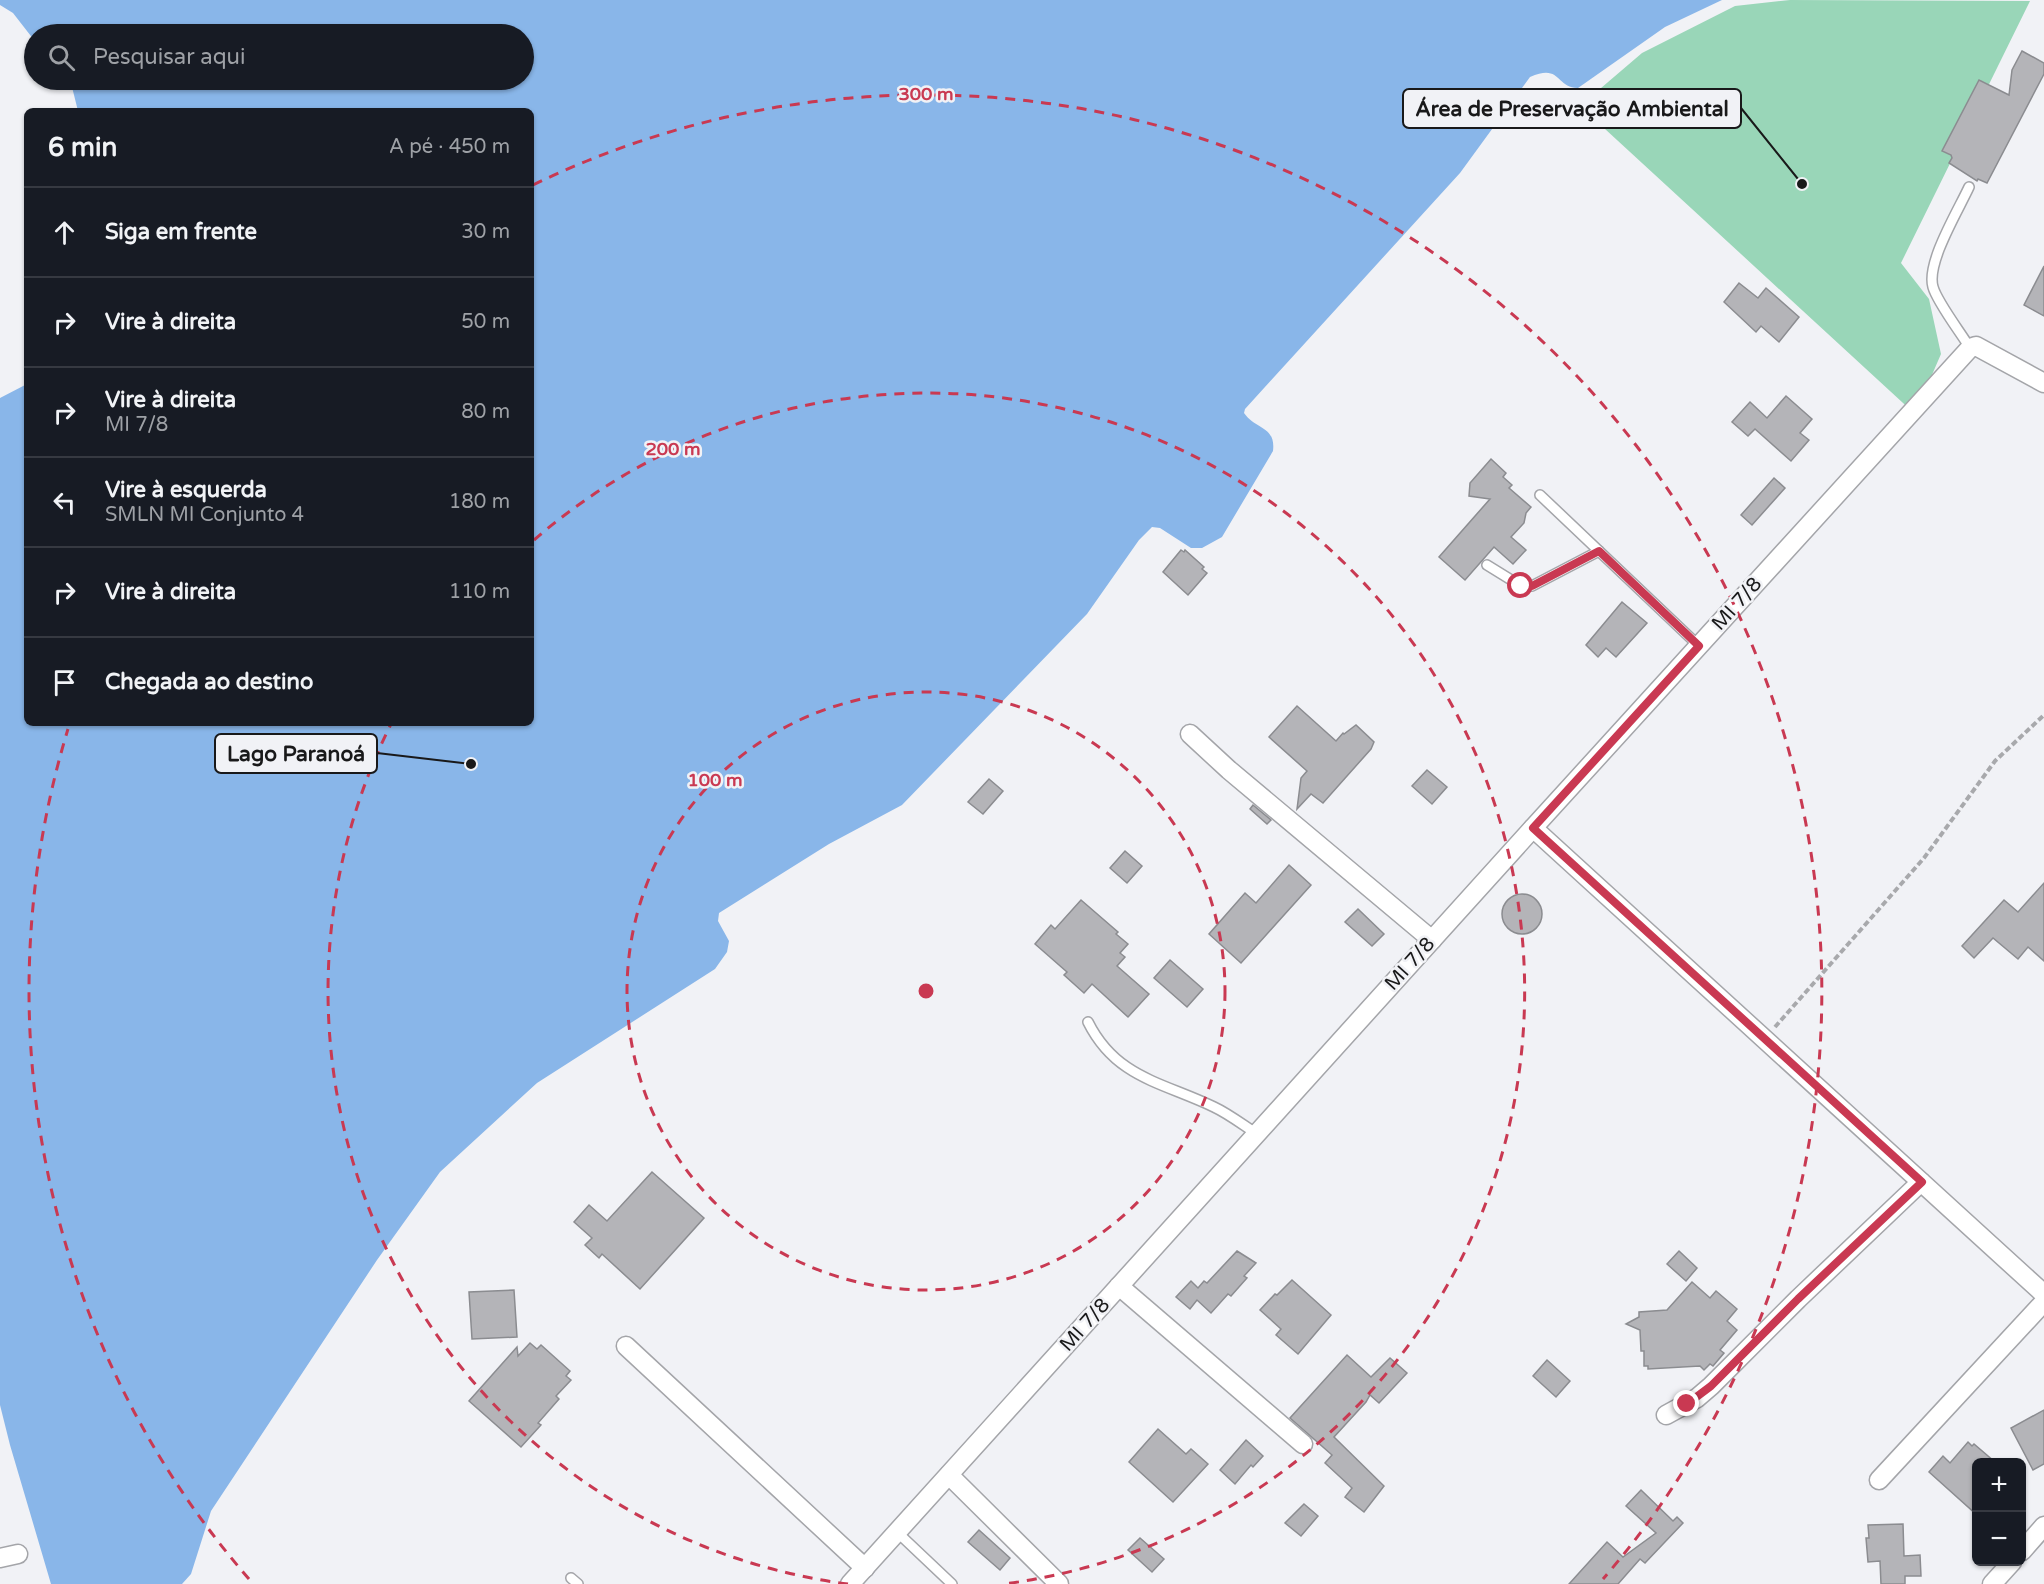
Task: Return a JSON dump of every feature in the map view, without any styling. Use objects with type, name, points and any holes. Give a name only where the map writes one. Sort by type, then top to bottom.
[{"type":"street","points":[[1972,347],[2044,382]]},
{"type":"street","name":"MI 7/8","points":[[850,1584],[1533,828],[1972,347]]},
{"type":"street","points":[[1190,734],[1238,778],[1432,940]]},
{"type":"street","points":[[1533,828],[2044,1294]]},
{"type":"street","points":[[1666,1415],[1697,1398],[1711,1386],[1798,1299],[1922,1182]]},
{"type":"street","points":[[1119,1286],[1303,1444]]},
{"type":"street","points":[[1879,1480],[2044,1302]]},
{"type":"street","points":[[626,1346],[865,1568]]},
{"type":"street","points":[[949,1475],[1059,1584]]},
{"type":"street","points":[[2026,1546],[2044,1526]]},
{"type":"street","points":[[0,1558],[18,1554]]},
{"type":"street","points":[[1992,1584],[2008,1566]]},
{"type":"lane","points":[[1969,187],[1934,262],[1931,279],[1935,292],[1972,347]]},
{"type":"lane","points":[[1540,495],[1699,646]]},
{"type":"lane","points":[[1487,565],[1521,586],[1527,587],[1599,551]]},
{"type":"lane","points":[[1088,1022],[1097,1040],[1113,1058],[1135,1074],[1216,1107],[1257,1134]]},
{"type":"lane","points":[[897,1532],[952,1584]]},
{"type":"path","points":[[1765,1039],[1924,858],[1995,761],[2044,715]]},
{"type":"green space","points":[[1790,0],[2030,1],[1901,263],[1929,299],[1941,354],[1915,414],[1580,106],[1642,53],[1735,6]]},
{"type":"water","points":[[0,0],[1722,0],[1665,27],[1578,88],[1565,84],[1553,74],[1540,73],[1530,77],[1460,173],[1245,409],[1244,413],[1249,418],[1268,432],[1273,443],[1273,451],[1222,537],[1202,548],[1191,548],[1160,528],[1152,527],[1139,540],[1087,614],[902,805],[829,844],[719,913],[718,921],[729,941],[727,952],[715,969],[537,1083],[440,1172],[377,1260],[211,1511],[191,1574],[182,1584],[51,1584],[0,1405],[0,398],[24,386],[24,726],[534,726],[534,108],[77,108],[73,90],[534,90],[534,24],[24,24],[24,27],[13,13],[0,5]]},
{"type":"building","points":[[2022,51],[2044,63],[2044,74],[1987,183],[1978,179],[1977,181],[1949,163],[1951,155],[1942,151],[1979,80],[2009,95],[2012,70]]},
{"type":"building","points":[[2044,266],[2044,316],[2024,305]]},
{"type":"building","points":[[1739,283],[1758,298],[1766,288],[1799,317],[1779,342],[1761,326],[1756,332],[1724,302]]},
{"type":"building","points":[[1786,396],[1812,419],[1800,433],[1809,440],[1791,461],[1755,429],[1748,436],[1732,422],[1750,402],[1767,418]]},
{"type":"building","points":[[1491,459],[1506,473],[1503,477],[1512,485],[1509,488],[1531,507],[1526,513],[1524,523],[1511,537],[1526,550],[1513,564],[1494,547],[1465,580],[1439,557],[1490,499],[1469,496],[1470,483]]},
{"type":"building","points":[[1774,478],[1785,488],[1752,525],[1741,515]]},
{"type":"building","points":[[1181,550],[1184,552],[1185,550],[1204,567],[1202,569],[1207,573],[1188,595],[1163,572]]},
{"type":"building","points":[[1622,602],[1647,623],[1616,657],[1606,648],[1598,657],[1586,645]]},
{"type":"building","points":[[1297,706],[1336,741],[1343,733],[1356,725],[1374,742],[1371,749],[1323,803],[1311,794],[1297,809],[1301,778],[1307,771],[1269,737]]},
{"type":"building","points":[[1427,770],[1447,787],[1432,804],[1412,786]]},
{"type":"building","points":[[989,779],[1003,791],[983,814],[968,802]]},
{"type":"building","points":[[1253,805],[1271,820],[1267,824],[1250,809]]},
{"type":"building","points":[[1125,851],[1142,866],[1127,883],[1110,868]]},
{"type":"building","points":[[1289,865],[1311,885],[1241,963],[1209,934],[1245,893],[1256,903]]},
{"type":"building","points":[[2044,883],[2044,961],[2028,947],[2018,959],[1993,938],[1974,958],[1962,946],[2004,900],[2018,912]]},
{"type":"building","points":[[1522,894],[1530,895],[1536,900],[1541,906],[1541,922],[1536,928],[1530,933],[1522,934],[1514,933],[1508,928],[1503,922],[1502,914],[1503,906],[1508,900],[1514,895]]},
{"type":"building","points":[[1081,900],[1118,932],[1116,934],[1128,944],[1120,953],[1125,957],[1117,966],[1149,994],[1128,1017],[1092,984],[1084,993],[1064,975],[1067,972],[1035,944],[1051,925],[1055,929]]},
{"type":"building","points":[[1358,909],[1384,934],[1372,946],[1345,922]]},
{"type":"building","points":[[1170,960],[1203,989],[1187,1007],[1154,978]]},
{"type":"building","points":[[652,1172],[704,1218],[640,1289],[602,1254],[599,1258],[585,1245],[592,1238],[574,1222],[589,1205],[607,1221]]},
{"type":"building","points":[[1237,1251],[1256,1263],[1244,1276],[1247,1278],[1231,1296],[1228,1294],[1211,1313],[1197,1300],[1190,1309],[1176,1297],[1191,1281],[1198,1288],[1204,1281],[1207,1283]]},
{"type":"building","points":[[1679,1251],[1697,1268],[1686,1281],[1667,1264]]},
{"type":"building","points":[[1292,1280],[1331,1315],[1298,1354],[1276,1335],[1281,1329],[1260,1310]]},
{"type":"building","points":[[1692,1282],[1710,1298],[1716,1291],[1737,1309],[1727,1321],[1737,1330],[1720,1350],[1724,1353],[1713,1366],[1710,1364],[1704,1370],[1700,1366],[1648,1369],[1648,1366],[1644,1366],[1640,1330],[1626,1324],[1639,1317],[1639,1312],[1667,1310]]},
{"type":"building","points":[[514,1290],[517,1337],[472,1339],[469,1292]]},
{"type":"building","points":[[530,1343],[537,1349],[541,1345],[570,1371],[566,1376],[571,1380],[556,1396],[559,1399],[538,1423],[541,1425],[521,1447],[469,1401],[517,1347],[518,1356]]},
{"type":"building","points":[[1347,1355],[1371,1377],[1390,1358],[1407,1373],[1379,1403],[1370,1395],[1334,1437],[1384,1486],[1364,1512],[1345,1497],[1352,1488],[1325,1463],[1332,1455],[1290,1418]]},
{"type":"building","points":[[1547,1360],[1570,1381],[1556,1397],[1533,1376]]},
{"type":"building","points":[[2044,1410],[2044,1464],[2033,1470],[2011,1428]]},
{"type":"building","points":[[1158,1429],[1186,1454],[1191,1449],[1208,1464],[1173,1502],[1129,1462]]},
{"type":"building","points":[[1246,1440],[1263,1456],[1253,1467],[1251,1465],[1235,1484],[1220,1470]]},
{"type":"building","points":[[1968,1442],[1972,1446],[1974,1444],[1990,1458],[1972,1458],[1972,1511],[1929,1472],[1943,1456],[1950,1463]]},
{"type":"building","points":[[1641,1490],[1673,1521],[1677,1517],[1683,1523],[1645,1563],[1640,1559],[1618,1584],[1569,1584],[1607,1542],[1623,1557],[1656,1533],[1626,1506]]},
{"type":"building","points":[[1304,1504],[1318,1516],[1301,1536],[1285,1523]]},
{"type":"building","points":[[1903,1524],[1904,1556],[1920,1555],[1921,1576],[1905,1576],[1905,1584],[1881,1584],[1880,1561],[1868,1562],[1866,1538],[1869,1538],[1868,1525]]},
{"type":"building","points":[[979,1530],[1010,1558],[1000,1570],[968,1542]]},
{"type":"building","points":[[1140,1538],[1164,1559],[1152,1572],[1128,1550]]},
{"type":"place","name":"Área de Preservação Ambiental","points":[[1802,184]]},
{"type":"place","name":"Lago Paranoá","points":[[471,764]]},
{"type":"route","points":[[1521,586],[1532,586],[1599,551],[1699,646],[1533,828],[1922,1182],[1798,1299],[1711,1386],[1687,1404]]}]
